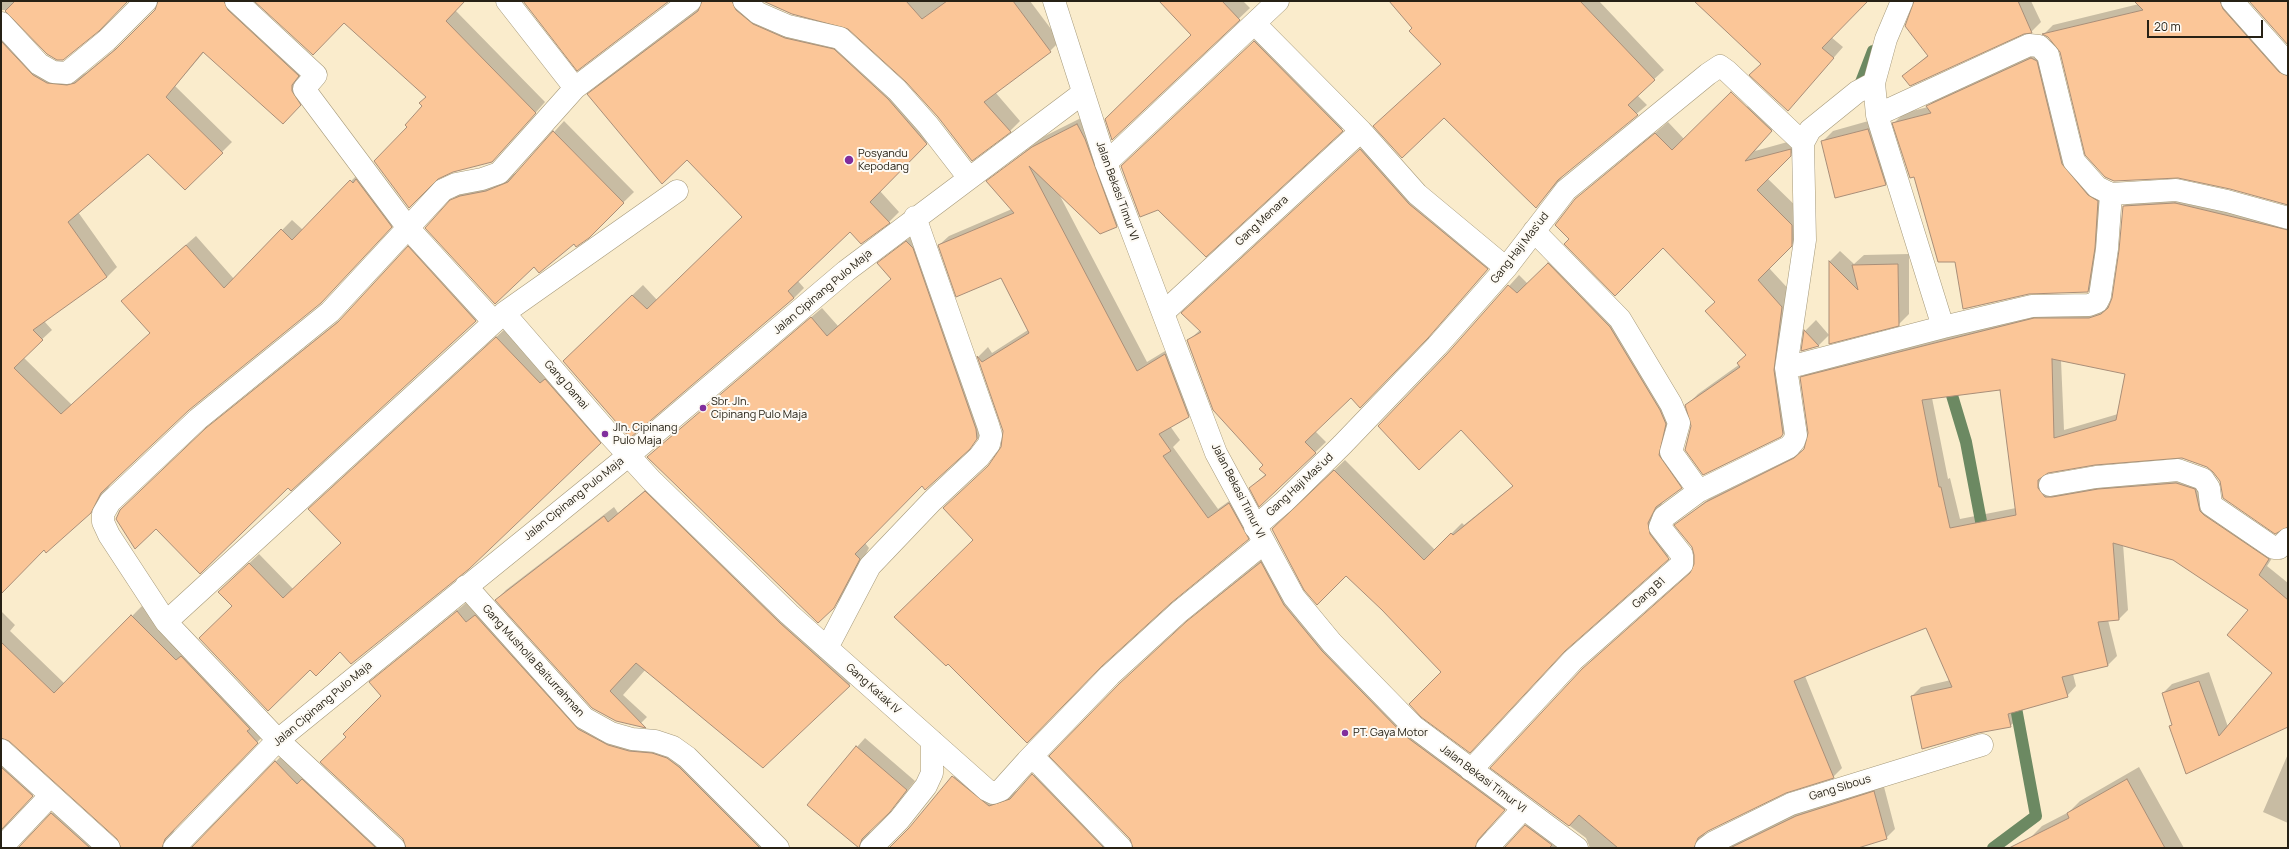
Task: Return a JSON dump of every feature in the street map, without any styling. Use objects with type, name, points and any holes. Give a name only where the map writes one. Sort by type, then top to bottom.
[{"type":"street","points":[[1,23],[39,64],[53,72],[67,73],[107,40],[146,1]]},
{"type":"street","name":"Gang Damai","points":[[236,1],[316,75],[304,90],[408,228],[499,318],[628,456]]},
{"type":"street","points":[[507,1],[575,88]]},
{"type":"street","points":[[394,848],[278,740],[166,622],[109,535],[103,522],[103,514],[110,502],[198,418],[330,312],[443,190],[456,184],[482,179],[499,173],[575,88],[690,1]]},
{"type":"street","points":[[744,1],[758,14],[788,26],[840,38],[897,90],[928,125],[969,178]]},
{"type":"street","name":"Jalan Bekasi Timur VI","points":[[1054,1],[1106,163],[1164,312],[1216,454],[1294,598],[1332,643],[1413,726],[1577,848]]},
{"type":"street","points":[[1106,163],[1278,1]]},
{"type":"street","points":[[1902,1],[1865,87],[1810,130],[1804,143],[1804,240],[1786,368],[1938,328],[2032,306],[2089,305],[2097,302],[2100,296],[2107,249],[2111,194]]},
{"type":"street","points":[[2232,1],[2288,64]]},
{"type":"street","points":[[1254,24],[1361,131],[1417,194],[1506,268]]},
{"type":"street","points":[[1877,115],[2029,45],[2039,46],[2048,55],[2074,161],[2097,188],[2111,194],[2176,190],[2288,218]]},
{"type":"street","name":"Gang Haji Mas'ud","points":[[1027,760],[1110,675],[1260,535],[1284,502],[1342,445],[1436,346],[1506,268],[1566,190],[1708,74],[1720,66],[1804,143]]},
{"type":"street","points":[[1865,87],[1877,115],[1938,328]]},
{"type":"street","name":"Jalan Cipinang Pulo Maja","points":[[174,848],[278,740],[628,456],[846,271],[915,217],[1083,93]]},
{"type":"street","name":"Gang Menara","points":[[1164,312],[1361,131]]},
{"type":"street","points":[[166,622],[499,318],[677,191]]},
{"type":"street","points":[[827,648],[870,566],[932,501],[979,457],[989,444],[991,435],[915,217]]},
{"type":"street","points":[[1534,230],[1620,319],[1671,404],[1679,423],[1671,452],[1699,491]]},
{"type":"street","name":"Gang B1","points":[[1471,770],[1573,660],[1682,564],[1682,555],[1660,527],[1661,521],[1699,491],[1788,447],[1794,441],[1796,435],[1786,368]]},
{"type":"street","name":"Gang Katak IV","points":[[628,456],[827,648],[987,790],[993,793],[1001,790],[1027,760]]},
{"type":"street","points":[[2050,485],[2096,477],[2178,470],[2203,479],[2209,488],[2211,505],[2219,512],[2274,548],[2279,548],[2288,539]]},
{"type":"street","name":"Gang Musholla Baiturrahman","points":[[466,586],[584,718],[611,733],[632,739],[656,741],[673,747],[687,757],[778,848]]},
{"type":"street","points":[[871,848],[899,820],[926,786],[932,772],[932,741]]},
{"type":"street","name":"Gang Sibous","points":[[1706,848],[1714,842],[1791,804],[1982,745]]},
{"type":"street","points":[[1,750],[109,848]]},
{"type":"street","points":[[1027,760],[1038,762],[1122,848]]},
{"type":"street","points":[[1,848],[50,796]]},
{"type":"street","points":[[1487,848],[1523,809]]},
{"type":"building","points":[[15,1],[128,1],[99,31],[63,60],[57,60],[47,54],[5,11]]},
{"type":"building","points":[[158,1],[224,1],[228,10],[299,76],[292,85],[292,91],[301,105],[283,124],[203,52],[166,97],[223,153],[185,190],[148,154],[68,222],[107,277],[33,330],[43,340],[14,368],[61,414],[150,333],[121,301],[186,245],[224,288],[281,229],[292,240],[350,180],[353,183],[356,179],[392,227],[321,303],[189,410],[101,493],[91,513],[46,553],[44,550],[1,594],[1,41],[33,75],[47,83],[67,85],[75,83],[116,49],[155,10]]},
{"type":"building","points":[[254,1],[465,1],[446,21],[536,113],[492,162],[453,172],[438,179],[409,208],[374,161],[407,127],[405,125],[422,106],[419,103],[426,97],[344,23],[313,55]]},
{"type":"building","points":[[523,1],[669,1],[577,71]]},
{"type":"building","points":[[702,1],[732,1],[736,10],[753,24],[785,38],[834,49],[888,99],[927,144],[870,202],[890,223],[861,244],[850,232],[788,291],[794,298],[630,438],[563,361],[632,295],[647,309],[742,217],[687,160],[662,184],[587,94],[698,11]]},
{"type":"building","points":[[763,1],[906,1],[922,19],[947,1],[1013,1],[1051,52],[984,102],[1011,132],[972,161],[938,117],[906,82],[848,29],[792,14]]},
{"type":"building","points":[[1159,1],[1222,1],[1240,20],[1112,140],[1105,119],[1191,35]]},
{"type":"building","points":[[1389,1],[1580,1],[1655,80],[1628,105],[1638,115],[1558,180],[1536,208],[1444,118],[1402,158],[1373,126],[1441,64],[1409,31],[1412,28]]},
{"type":"building","points":[[1694,1],[1868,1],[1822,48],[1834,58],[1788,111],[1749,75],[1761,64]]},
{"type":"building","points":[[1914,1],[2018,1],[2032,33],[2024,34],[1910,86],[1902,76],[1928,56],[1905,26]]},
{"type":"building","points":[[2134,1],[2220,1],[2223,9],[2279,72],[2288,76],[2288,205],[2230,189],[2178,178],[2114,181],[2105,177],[2085,155],[2060,52],[2048,37],[2042,34],[2143,10]]},
{"type":"building","points":[[2249,1],[2288,1],[2288,45]]},
{"type":"building","points":[[1254,41],[1343,131],[1206,257],[1158,210],[1140,217],[1121,166]]},
{"type":"building","points":[[2031,58],[2037,61],[2062,164],[2088,195],[2098,201],[2095,248],[2088,292],[2029,294],[1963,309],[1955,262],[1938,262],[1914,177],[1910,178],[1892,123],[1931,113],[1926,106]]},
{"type":"building","points":[[1731,92],[1772,131],[1745,161],[1791,149],[1791,156],[1757,190],[1792,225],[1792,246],[1758,280],[1782,307],[1774,370],[1783,434],[1781,437],[1703,475],[1685,450],[1691,426],[1685,405],[1740,367],[1737,363],[1746,355],[1705,311],[1715,302],[1663,248],[1615,296],[1564,244],[1569,239],[1555,225],[1575,199],[1655,133],[1672,150]]},
{"type":"building","points":[[1077,124],[1085,139],[1117,227],[1100,234],[1029,166],[1137,371],[1165,354],[1189,417],[1159,434],[1171,451],[1163,456],[1208,518],[1229,503],[1249,539],[1171,603],[1102,666],[1027,743],[948,664],[946,666],[894,617],[973,540],[943,508],[988,466],[1001,447],[1003,431],[977,356],[982,362],[1029,333],[1001,278],[956,297],[938,245],[1014,213],[986,181],[1032,147]]},
{"type":"building","points":[[1868,129],[1886,185],[1835,198],[1821,141]]},
{"type":"building","points":[[553,131],[624,203],[589,238],[576,247],[574,244],[539,273],[534,267],[495,304],[425,228],[450,200],[460,196],[486,191],[508,182]]},
{"type":"building","points":[[1360,149],[1409,204],[1488,269],[1428,338],[1360,408],[1351,398],[1305,442],[1316,453],[1259,507],[1249,488],[1266,475],[1259,469],[1263,465],[1213,410],[1187,340],[1201,332],[1181,313]]},
{"type":"building","points":[[2175,203],[2288,230],[2288,527],[2275,534],[2223,498],[2220,481],[2207,467],[2182,458],[2095,465],[2048,473],[2038,480],[2038,488],[2045,497],[2052,497],[2098,489],[2176,483],[2195,489],[2200,511],[2204,515],[2269,559],[2259,575],[2288,600],[2288,727],[2186,774],[2169,726],[2172,725],[2162,693],[2199,681],[2219,736],[2272,673],[2227,635],[2248,610],[2173,560],[2113,543],[2119,620],[2098,622],[2108,666],[2062,677],[2068,697],[2008,714],[2011,727],[1978,733],[1922,749],[1911,696],[1952,687],[1926,628],[1870,650],[1794,681],[1834,778],[1786,793],[1708,831],[1698,838],[1694,848],[1618,848],[1579,815],[1569,826],[1490,768],[1582,669],[1690,573],[1694,564],[1692,547],[1674,525],[1706,502],[1794,458],[1804,449],[1808,433],[1800,377],[2034,318],[2089,318],[2101,314],[2108,308],[2112,298],[2119,250],[2123,206]],"holes":[[[2052,359],[2125,374],[2116,420],[2054,438]],[[2000,390],[2016,515],[1950,528],[1941,487],[1939,487],[1922,400]]]},
{"type":"building","points":[[906,241],[913,248],[976,429],[977,439],[970,449],[925,490],[922,486],[855,554],[860,559],[834,608],[818,623],[647,457],[811,317],[827,336],[891,279],[877,263]]},
{"type":"building","points":[[408,246],[476,321],[291,491],[288,488],[200,574],[156,529],[135,549],[116,519],[120,510],[206,428],[338,322]]},
{"type":"building","points":[[1829,261],[1858,290],[1852,265],[1898,264],[1899,326],[1829,344]]},
{"type":"building","points":[[1548,263],[1610,327],[1660,410],[1666,424],[1659,455],[1682,488],[1656,507],[1648,523],[1650,534],[1669,559],[1565,651],[1470,753],[1421,717],[1409,704],[1441,672],[1382,610],[1346,576],[1317,605],[1304,590],[1272,529],[1334,470],[1424,560],[1451,533],[1453,535],[1513,486],[1461,430],[1419,470],[1378,426],[1446,355],[1508,285],[1517,293]]},
{"type":"building","points":[[1804,330],[1819,346],[1801,351]]},
{"type":"building","points":[[496,337],[540,383],[545,379],[601,443],[469,569],[351,664],[340,652],[316,676],[310,670],[268,711],[199,638],[232,606],[218,592],[249,563],[283,598],[341,543],[308,509]]},
{"type":"building","points":[[645,491],[780,623],[850,686],[763,768],[636,663],[610,691],[646,728],[616,721],[592,708],[495,600],[604,516],[608,522]]},
{"type":"building","points":[[1261,562],[1284,605],[1322,651],[1404,735],[1505,810],[1478,840],[1475,848],[1133,848],[1130,839],[1049,756],[1119,684],[1187,621]]},
{"type":"building","points":[[457,611],[466,622],[475,615],[578,729],[608,745],[629,751],[652,753],[667,758],[679,767],[760,848],[406,848],[403,839],[320,762],[346,737],[343,734],[381,696],[369,682]]},
{"type":"building","points":[[131,615],[176,660],[181,656],[250,729],[247,731],[258,743],[165,839],[162,848],[121,848],[117,839],[9,741],[1,738],[1,642],[54,693]]},
{"type":"building","points":[[856,746],[907,790],[890,812],[862,839],[859,848],[807,805]]},
{"type":"building","points":[[275,761],[297,784],[302,779],[376,848],[191,848]]},
{"type":"building","points":[[1,767],[33,796],[1,830]]},
{"type":"building","points":[[1032,774],[1104,848],[889,848],[909,828],[952,776],[989,806],[1010,799]]},
{"type":"building","points":[[2127,779],[2165,848],[2009,848],[2069,818],[2067,813]]},
{"type":"building","points":[[1874,791],[1887,839],[1858,848],[1730,848],[1796,816]]},
{"type":"building","points":[[51,813],[90,848],[18,848]]},
{"type":"building","points":[[1525,825],[1552,845],[1549,848],[1504,848]]},
{"type":"waterway","points":[[1862,92],[1860,85],[1873,51]]},
{"type":"waterway","points":[[1948,382],[1966,442],[1984,537]]},
{"type":"waterway","points":[[1993,848],[2036,816],[2014,697]]},
{"type":"place","name":"Posyandu Kepodang","points":[[849,160]]},
{"type":"place","name":"Sbr. Jln. Cipinang Pulo Maja","points":[[703,408]]},
{"type":"place","name":"Jln. Cipinang Pulo Maja","points":[[605,434]]},
{"type":"place","name":"PT. Gaya Motor","points":[[1345,733]]}]
